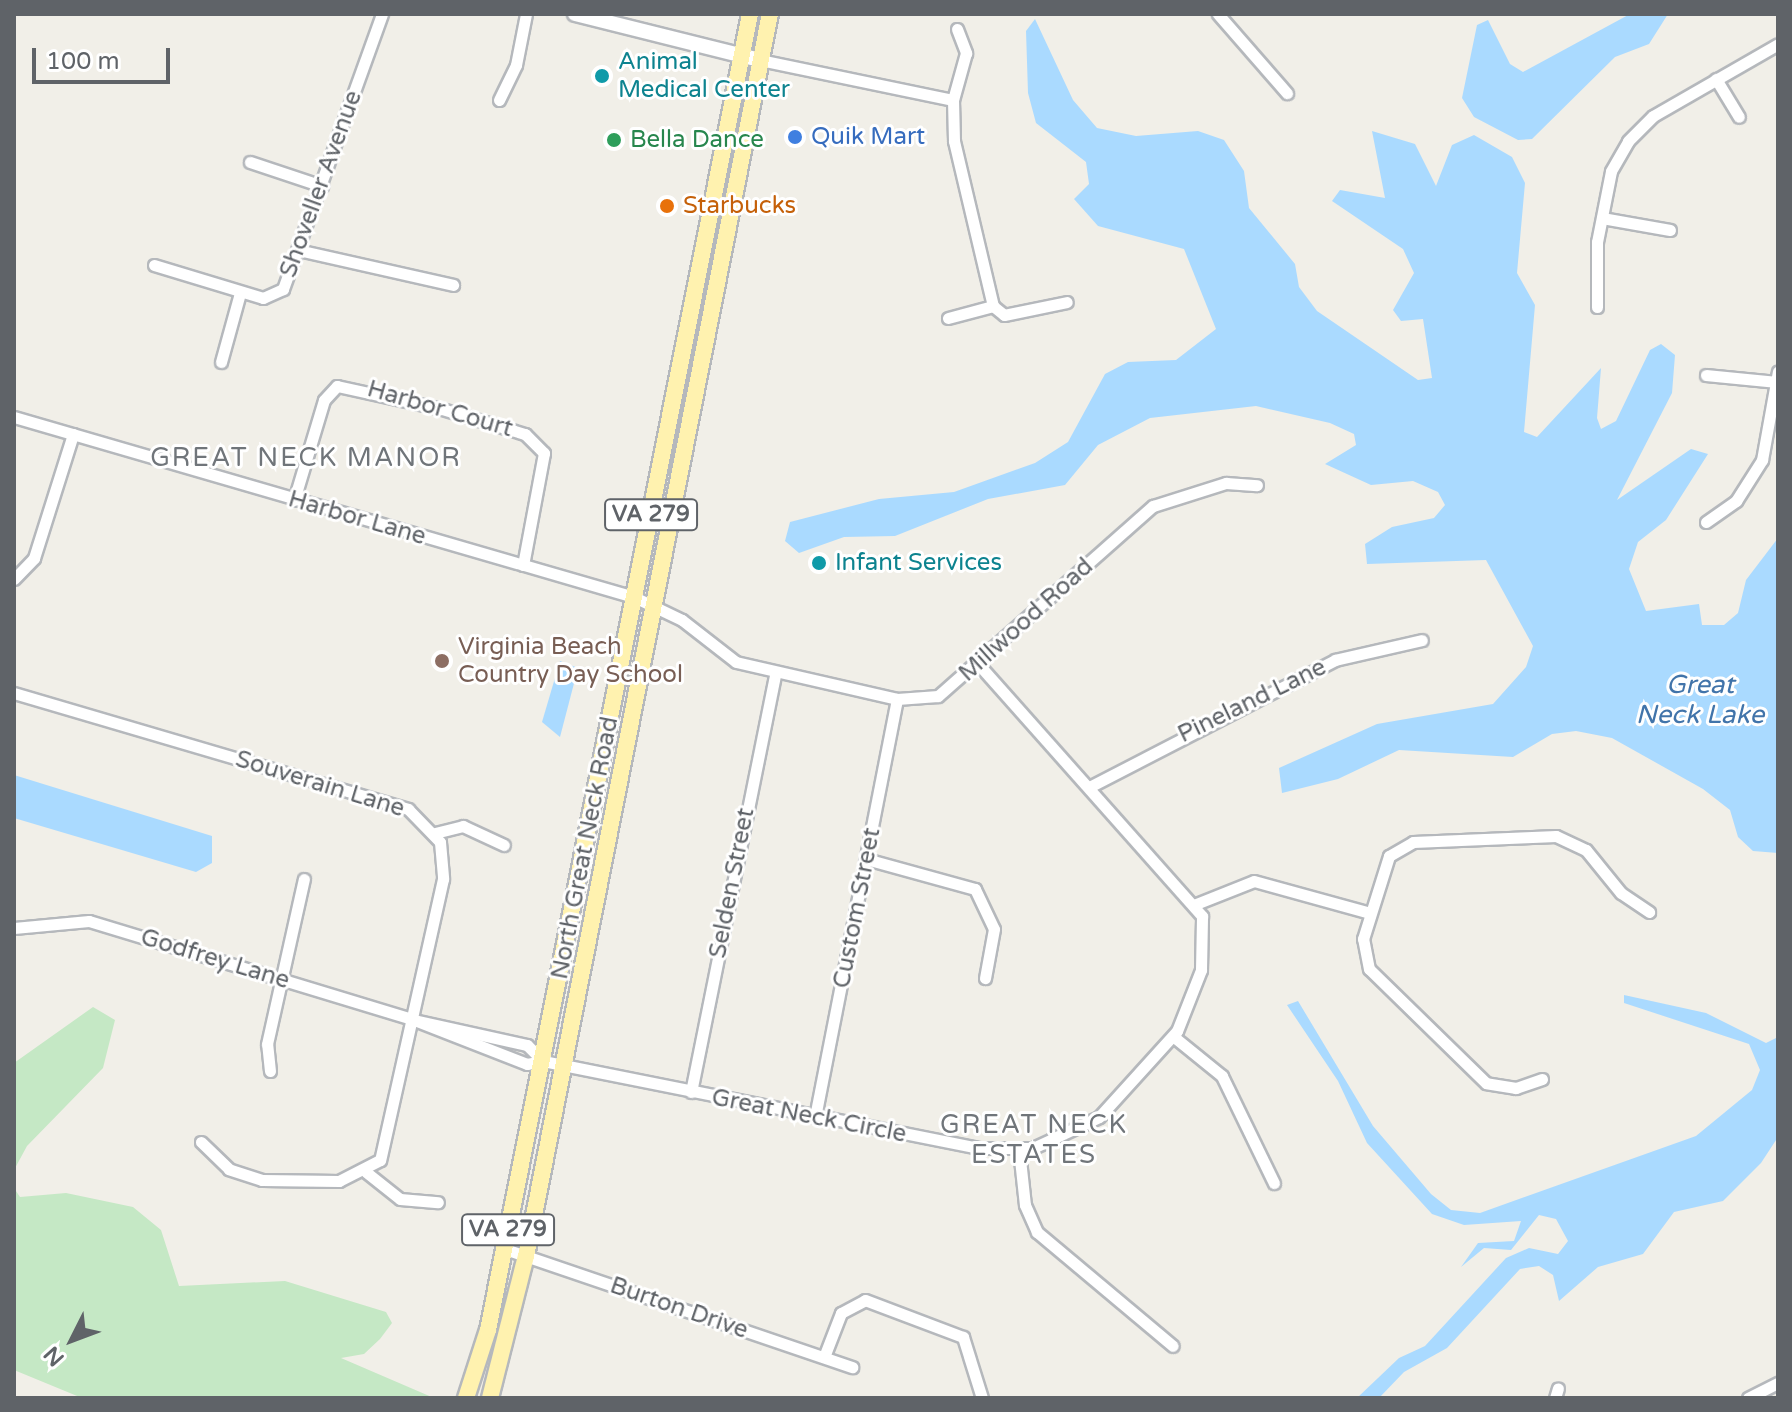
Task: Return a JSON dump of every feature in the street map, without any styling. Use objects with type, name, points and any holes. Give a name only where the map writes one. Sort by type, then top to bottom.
[{"type":"main road","name":"North Great Neck Road","points":[[466,1398],[505,1249],[750,14]]},
{"type":"main road","name":"North Great Neck Road","points":[[490,1398],[526,1256],[770,14]]},
{"type":"street","name":"Shoveller Avenue","points":[[240,293],[263,298],[283,289],[382,14]]},
{"type":"street","points":[[499,100],[511,81],[526,14]]},
{"type":"street","points":[[578,14],[760,60],[953,100]]},
{"type":"street","points":[[1218,14],[1287,93]]},
{"type":"street","points":[[957,29],[966,53],[953,100],[956,153],[993,306],[1004,315],[1067,302]]},
{"type":"street","points":[[1597,307],[1592,281],[1602,218],[1611,171],[1628,141],[1653,116],[1778,44]]},
{"type":"street","points":[[1716,79],[1739,117]]},
{"type":"street","points":[[250,162],[322,186]]},
{"type":"street","points":[[1602,218],[1670,230]]},
{"type":"street","points":[[298,250],[453,285]]},
{"type":"street","points":[[154,265],[240,293],[221,362]]},
{"type":"street","points":[[948,318],[993,306]]},
{"type":"street","points":[[1706,522],[1736,501],[1762,460],[1778,371]]},
{"type":"street","points":[[1706,375],[1777,382]]},
{"type":"street","name":"Harbor Court","points":[[294,500],[324,400],[337,386],[427,405],[525,434],[541,448],[523,565]]},
{"type":"street","name":"Harbor Lane","points":[[14,417],[634,597],[654,607]]},
{"type":"street","points":[[14,579],[34,558],[73,434]]},
{"type":"street","name":"Millwood Road","points":[[654,607],[736,662],[775,674],[897,699],[938,696],[979,665],[1153,506],[1226,483],[1257,485]]},
{"type":"street","name":"Pineland Lane","points":[[1091,786],[1335,660],[1422,640]]},
{"type":"street","points":[[979,665],[1196,904],[1254,881],[1370,913]]},
{"type":"street","name":"Selden Street","points":[[691,1092],[775,674]]},
{"type":"street","name":"Souverain Lane","points":[[14,693],[408,809],[435,833]]},
{"type":"street","name":"Custom Street","points":[[815,1117],[897,699]]},
{"type":"street","points":[[201,1142],[229,1169],[254,1179],[339,1181],[366,1172],[388,1145],[443,879],[435,833],[463,826],[504,845]]},
{"type":"street","points":[[1542,1079],[1506,1089],[1477,1078],[1369,969],[1363,939],[1386,864],[1404,845],[1544,835],[1586,850],[1621,893],[1649,912]]},
{"type":"street","points":[[866,859],[975,889],[994,929],[985,978]]},
{"type":"street","points":[[270,1071],[267,1044],[304,879]]},
{"type":"street","name":"Great Neck Circle","points":[[564,1065],[815,1117],[1019,1150],[1051,1143],[1111,1108],[1174,1037],[1205,953],[1196,904]]},
{"type":"street","name":"Godfrey Lane","points":[[14,928],[89,921],[414,1020],[527,1045],[543,1061]]},
{"type":"street","name":"Godfrey Lane","points":[[414,1020],[490,1054],[564,1065]]},
{"type":"street","points":[[1174,1037],[1222,1076],[1274,1183]]},
{"type":"street","points":[[1019,1150],[1025,1205],[1046,1243],[1173,1346]]},
{"type":"street","points":[[366,1172],[400,1199],[438,1202]]},
{"type":"street","name":"Burton Drive","points":[[505,1249],[852,1367]]},
{"type":"street","points":[[824,1357],[841,1313],[865,1300],[963,1337],[982,1398]]},
{"type":"street","points":[[1748,1398],[1778,1383]]},
{"type":"green space","points":[[93,1007],[115,1020],[103,1068],[27,1146],[14,1170],[14,1063]]},
{"type":"green space","points":[[14,1188],[20,1197],[66,1193],[133,1207],[161,1230],[179,1286],[285,1281],[386,1312],[392,1323],[380,1339],[364,1354],[341,1358],[434,1398],[82,1398],[14,1370]]},
{"type":"water","points":[[1630,14],[1668,14],[1649,44],[1615,57],[1532,139],[1518,140],[1474,117],[1462,98],[1477,25],[1488,20],[1510,64],[1523,72]]},
{"type":"water","name":"Great Neck Lake","points":[[1035,19],[1073,100],[1097,128],[1136,136],[1198,131],[1224,140],[1244,171],[1249,208],[1295,264],[1299,287],[1317,311],[1418,380],[1432,378],[1423,319],[1401,321],[1393,310],[1414,273],[1403,249],[1332,201],[1340,190],[1385,198],[1372,131],[1415,144],[1436,186],[1452,145],[1474,135],[1512,157],[1525,183],[1517,273],[1535,305],[1524,432],[1537,437],[1601,368],[1597,418],[1601,429],[1616,421],[1650,350],[1661,344],[1675,355],[1672,393],[1617,500],[1691,449],[1708,454],[1666,520],[1638,542],[1629,569],[1646,611],[1699,604],[1702,625],[1724,625],[1738,613],[1746,580],[1778,538],[1778,853],[1753,851],[1738,837],[1730,810],[1703,789],[1612,738],[1576,731],[1552,734],[1513,757],[1399,750],[1338,779],[1282,793],[1279,768],[1377,724],[1493,704],[1526,667],[1533,646],[1486,560],[1367,564],[1365,544],[1392,527],[1434,518],[1445,505],[1438,492],[1413,481],[1371,485],[1325,464],[1356,445],[1354,434],[1330,423],[1256,406],[1150,418],[1098,445],[1065,485],[988,499],[895,536],[844,537],[799,553],[785,541],[790,522],[879,499],[954,492],[1035,463],[1068,442],[1105,374],[1128,362],[1176,360],[1216,329],[1184,249],[1098,226],[1074,199],[1089,184],[1086,162],[1036,123],[1028,93],[1026,31]]},
{"type":"water","points":[[560,661],[578,668],[560,737],[542,722]]},
{"type":"water","points":[[14,775],[212,836],[212,863],[196,872],[14,818]]},
{"type":"water","points":[[1624,995],[1706,1013],[1766,1043],[1778,1037],[1778,1137],[1761,1163],[1723,1201],[1674,1212],[1643,1254],[1598,1267],[1559,1301],[1553,1275],[1539,1266],[1520,1269],[1447,1348],[1404,1372],[1379,1398],[1357,1398],[1399,1358],[1425,1346],[1506,1258],[1529,1248],[1558,1254],[1568,1241],[1556,1219],[1539,1215],[1511,1250],[1484,1248],[1461,1267],[1478,1243],[1514,1241],[1521,1221],[1464,1225],[1432,1214],[1367,1143],[1338,1081],[1287,1005],[1298,1001],[1373,1126],[1431,1194],[1451,1210],[1480,1213],[1696,1136],[1752,1090],[1760,1070],[1749,1044],[1624,1003]]},
{"type":"place","name":"Animal Medical Center","points":[[602,76]]},
{"type":"place","name":"Quik Mart","points":[[795,137]]},
{"type":"place","name":"Bella Dance","points":[[614,140]]},
{"type":"place","name":"Starbucks","points":[[667,206]]},
{"type":"place","name":"Infant Services","points":[[819,563]]},
{"type":"place","name":"Virginia Beach Country Day School","points":[[442,661]]},
{"type":"district","name":"GREAT NECK MANOR","points":[[306,458]]},
{"type":"district","name":"GREAT NECK ESTATES","points":[[1034,1140]]}]
